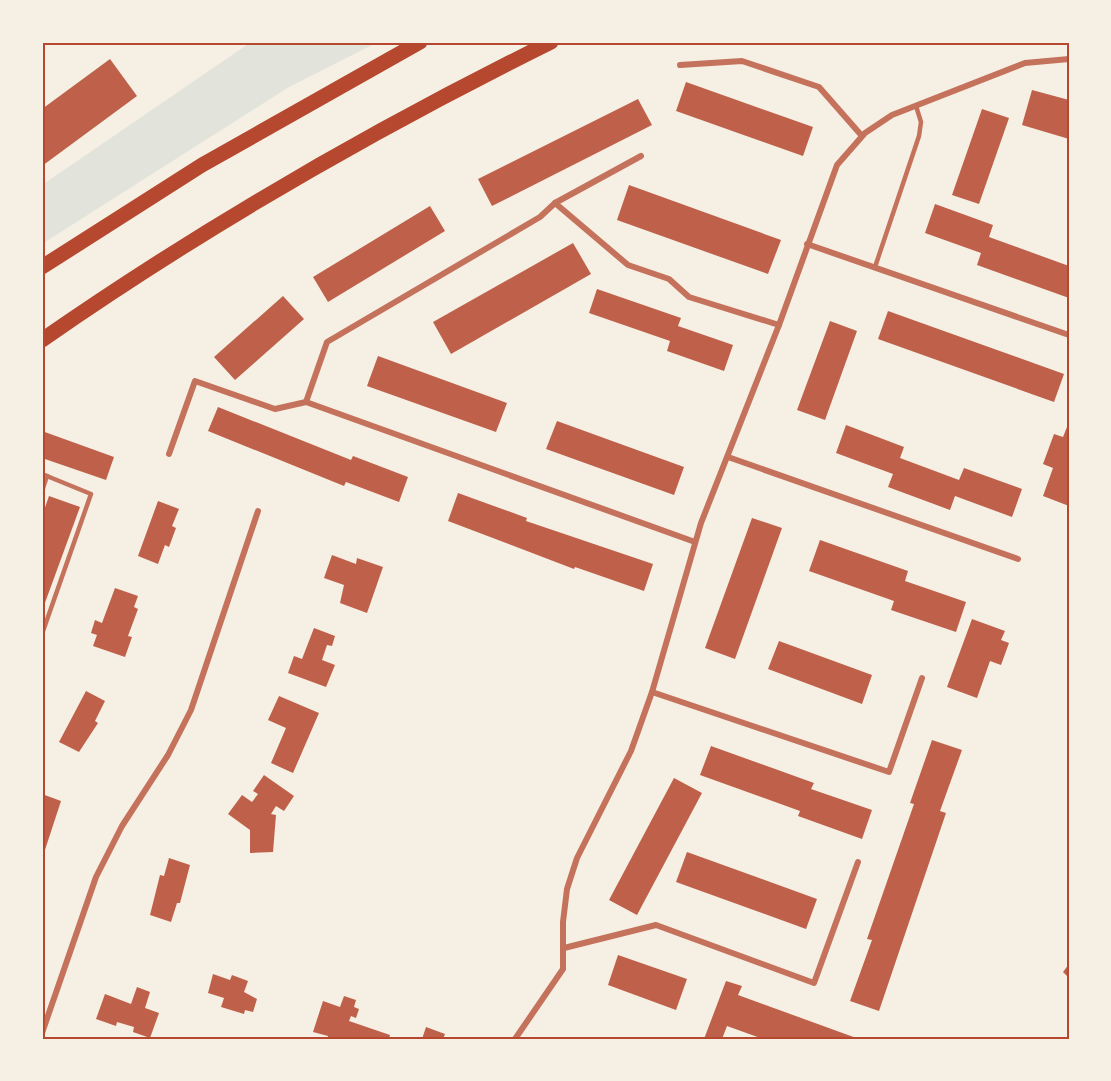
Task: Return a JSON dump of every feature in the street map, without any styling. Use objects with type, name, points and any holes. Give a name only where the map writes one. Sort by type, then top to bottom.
[{"type":"main road","points":[[42,267],[202,165],[420,42]]},
{"type":"main road","points":[[42,340],[161,262],[320,166],[551,42]]},
{"type":"street","points":[[515,1039],[563,969],[563,922],[567,888],[577,858],[631,751],[652,692],[695,542],[779,325],[837,165],[862,136],[880,122],[1025,63],[1069,59]]},
{"type":"street","points":[[680,65],[742,61],[819,87],[862,136]]},
{"type":"street","points":[[306,402],[327,342],[540,217],[555,203],[640,156]]},
{"type":"street","points":[[555,203],[628,265],[669,279],[689,297],[779,325]]},
{"type":"street","points":[[807,244],[1069,335]]},
{"type":"street","points":[[169,454],[195,381],[275,409],[306,402],[695,542]]},
{"type":"street","points":[[728,457],[1018,559]]},
{"type":"street","points":[[42,1033],[96,877],[122,826],[168,755],[191,710],[258,511]]},
{"type":"street","points":[[652,692],[888,772],[922,678]]},
{"type":"street","points":[[564,948],[656,925],[814,982],[858,862]]},
{"type":"lane","points":[[875,267],[919,135],[921,122],[916,106]]},
{"type":"lane","points":[[42,491],[45,475],[91,494],[42,634]]},
{"type":"shaded area","points":[[251,42],[378,42],[289,87],[42,244],[42,185]]},
{"type":"building","points":[[110,59],[137,96],[42,166],[42,109]]},
{"type":"building","points":[[686,82],[813,127],[803,156],[676,111]]},
{"type":"building","points":[[1032,90],[1069,100],[1069,139],[1022,125]]},
{"type":"building","points":[[638,99],[652,125],[492,206],[478,179]]},
{"type":"building","points":[[982,109],[1009,118],[979,204],[952,195]]},
{"type":"building","points":[[629,185],[781,240],[768,274],[617,220]]},
{"type":"building","points":[[935,204],[993,225],[989,237],[1069,266],[1069,298],[977,265],[981,253],[925,233]]},
{"type":"building","points":[[430,206],[445,231],[328,302],[313,277]]},
{"type":"building","points":[[573,243],[591,274],[451,354],[433,322]]},
{"type":"building","points":[[597,289],[681,318],[678,326],[733,345],[724,371],[667,351],[670,341],[589,313]]},
{"type":"building","points":[[283,296],[304,319],[235,380],[214,357]]},
{"type":"building","points":[[888,311],[1064,374],[1054,402],[878,339]]},
{"type":"building","points":[[830,321],[857,331],[825,420],[797,410]]},
{"type":"building","points":[[378,356],[507,403],[496,432],[367,386]]},
{"type":"building","points":[[218,407],[351,460],[353,456],[408,477],[399,502],[346,482],[344,486],[208,431]]},
{"type":"building","points":[[557,421],[684,467],[674,495],[546,449]]},
{"type":"building","points":[[1069,422],[1069,506],[1043,496],[1053,468],[1043,464],[1054,434],[1063,437]]},
{"type":"building","points":[[846,425],[904,447],[900,458],[959,480],[964,468],[1022,489],[1012,517],[955,496],[950,510],[888,487],[893,474],[836,453]]},
{"type":"building","points":[[42,431],[114,457],[106,480],[42,458]]},
{"type":"building","points":[[458,493],[527,518],[526,521],[653,564],[644,591],[575,567],[574,569],[448,521]]},
{"type":"building","points":[[49,496],[80,507],[42,611],[42,516]]},
{"type":"building","points":[[158,501],[179,509],[172,526],[176,528],[169,547],[165,545],[158,564],[138,556]]},
{"type":"building","points":[[752,518],[782,528],[735,659],[705,648]]},
{"type":"building","points":[[820,540],[908,571],[905,581],[966,602],[956,632],[891,610],[894,601],[809,571]]},
{"type":"building","points":[[332,555],[356,564],[357,558],[383,567],[367,613],[340,603],[344,585],[324,578]]},
{"type":"building","points":[[115,588],[138,596],[134,607],[138,609],[128,636],[132,637],[125,657],[93,646],[97,635],[91,633],[95,620],[102,623]]},
{"type":"building","points":[[972,619],[1005,631],[1001,640],[1009,643],[1001,665],[990,661],[977,698],[947,687]]},
{"type":"building","points":[[314,628],[335,636],[332,646],[327,645],[322,660],[335,665],[326,687],[288,673],[294,656],[302,659]]},
{"type":"building","points":[[779,641],[872,675],[862,704],[768,669]]},
{"type":"building","points":[[86,691],[105,701],[95,721],[98,723],[79,752],[59,742]]},
{"type":"building","points":[[279,696],[319,713],[293,773],[271,763],[286,728],[268,720]]},
{"type":"building","points":[[932,740],[962,750],[940,811],[946,813],[879,1011],[850,1001],[872,940],[867,939],[914,804],[910,803]]},
{"type":"building","points":[[711,746],[814,783],[811,789],[872,810],[862,839],[798,816],[800,811],[700,775]]},
{"type":"building","points":[[264,775],[294,796],[284,811],[276,806],[271,814],[276,815],[273,852],[250,853],[250,830],[228,814],[242,795],[252,802],[258,794],[253,791]]},
{"type":"building","points":[[674,778],[702,793],[637,915],[609,900]]},
{"type":"building","points":[[42,794],[61,801],[42,859]]},
{"type":"building","points":[[687,852],[817,899],[806,929],[676,882]]},
{"type":"building","points":[[169,858],[190,865],[180,903],[177,903],[171,922],[150,915],[160,875],[164,876]]},
{"type":"building","points":[[618,955],[687,979],[676,1010],[608,985]]},
{"type":"building","points":[[1069,964],[1069,978],[1063,972]]},
{"type":"building","points":[[213,974],[230,980],[232,975],[248,981],[244,992],[257,999],[253,1012],[245,1010],[244,1014],[221,1007],[224,998],[208,993]]},
{"type":"building","points":[[726,981],[742,986],[738,995],[859,1039],[763,1039],[727,1026],[722,1039],[704,1039]]},
{"type":"building","points":[[137,987],[150,992],[145,1008],[159,1013],[150,1038],[133,1032],[134,1027],[117,1022],[116,1026],[96,1019],[105,994],[131,1004]]},
{"type":"building","points":[[344,996],[356,1000],[354,1007],[359,1009],[356,1018],[351,1016],[349,1021],[390,1035],[389,1039],[328,1039],[328,1036],[313,1032],[323,1001],[340,1007]]},
{"type":"building","points":[[426,1027],[445,1034],[443,1039],[422,1039]]}]
